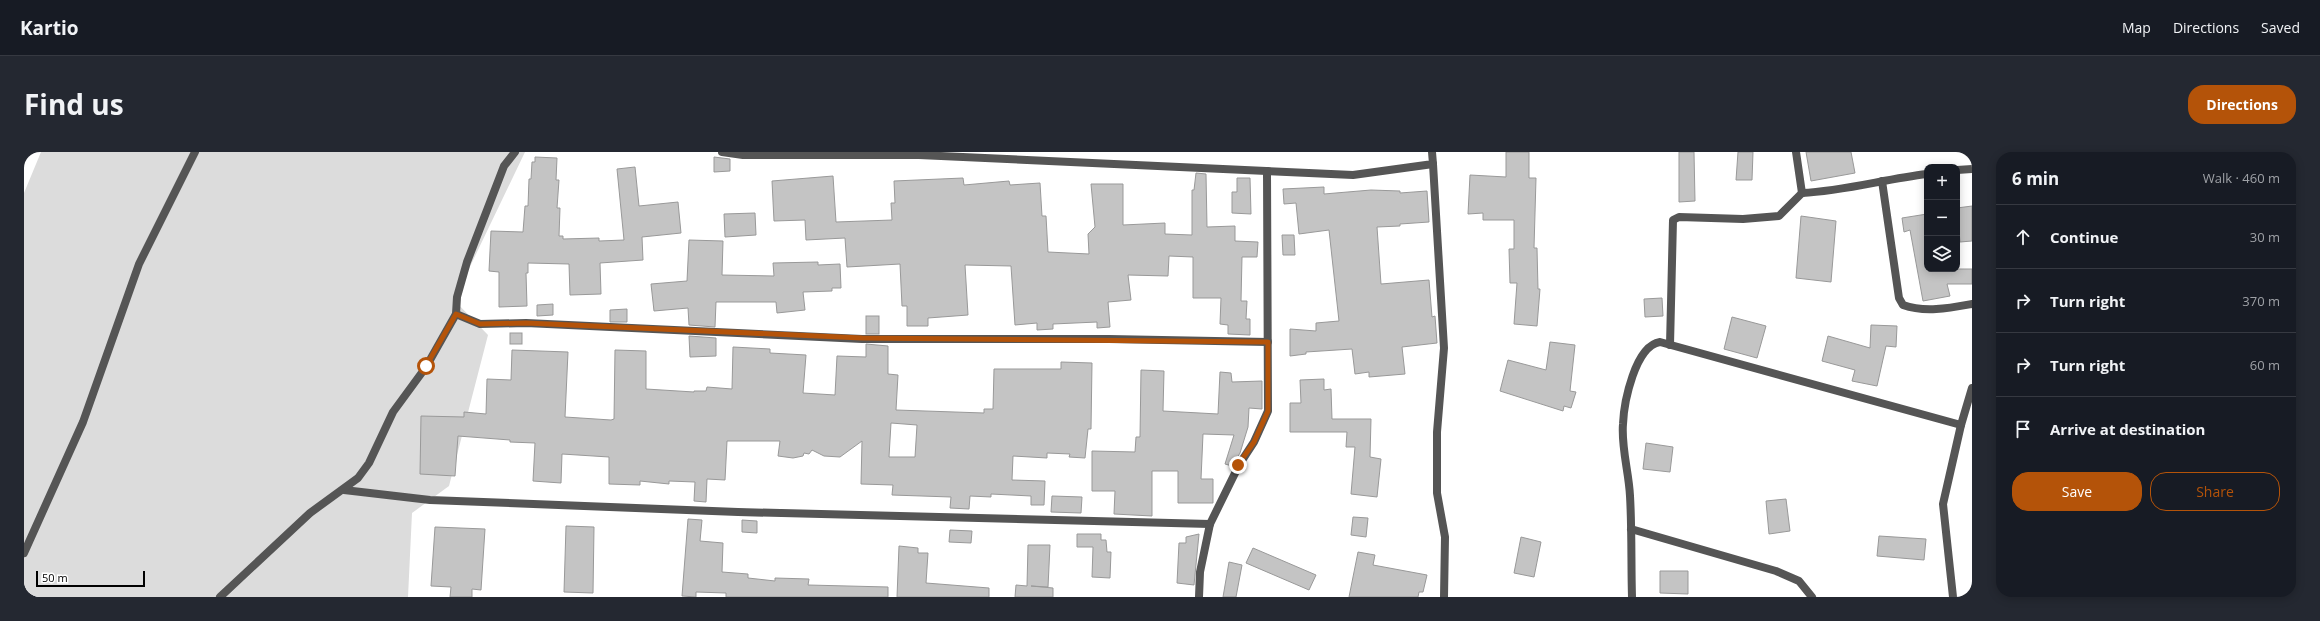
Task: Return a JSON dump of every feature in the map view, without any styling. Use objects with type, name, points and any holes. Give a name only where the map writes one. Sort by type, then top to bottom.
[{"type":"street","points":[[24,553],[83,422],[139,264],[195,152]]},
{"type":"street","points":[[220,597],[310,513],[344,490],[358,478],[369,463],[393,412],[426,366],[456,314],[457,297],[467,262],[504,166],[515,152]]},
{"type":"street","points":[[722,152],[743,155],[919,153],[1353,175],[1433,164]]},
{"type":"street","points":[[1432,152],[1444,348],[1437,432],[1437,493],[1445,538],[1444,597]]},
{"type":"street","points":[[1796,152],[1802,193]]},
{"type":"street","points":[[1960,170],[1972,169]]},
{"type":"street","points":[[1199,597],[1200,572],[1210,524],[1238,465],[1254,442],[1268,411],[1267,170]]},
{"type":"street","points":[[1670,345],[1673,220],[1679,217],[1743,219],[1779,216],[1802,193],[1826,192],[1924,174]]},
{"type":"street","points":[[1882,181],[1899,298],[1903,305],[1911,308],[1946,309],[1972,304]]},
{"type":"street","points":[[456,314],[480,324],[541,324],[862,338],[1268,342]]},
{"type":"street","points":[[1632,597],[1630,496],[1623,424],[1634,369],[1645,350],[1653,344],[1660,342],[1961,425]]},
{"type":"street","points":[[1952,597],[1943,504],[1961,425],[1972,388]]},
{"type":"street","points":[[344,490],[430,500],[746,512],[1210,524]]},
{"type":"street","points":[[1630,528],[1776,571],[1800,581],[1812,597]]},
{"type":"shaded area","points":[[41,152],[525,152],[454,300],[488,335],[449,486],[412,513],[408,597],[24,597],[24,193]]},
{"type":"building","points":[[1506,152],[1529,152],[1529,178],[1536,178],[1534,248],[1537,248],[1538,289],[1540,289],[1537,326],[1514,324],[1517,283],[1510,283],[1509,249],[1514,249],[1514,220],[1483,220],[1483,213],[1468,214],[1470,175],[1506,177]]},
{"type":"building","points":[[1679,152],[1694,152],[1695,201],[1679,202]]},
{"type":"building","points":[[1738,152],[1753,152],[1752,180],[1736,180]]},
{"type":"building","points":[[1806,152],[1851,152],[1855,173],[1811,181]]},
{"type":"building","points":[[535,157],[557,158],[556,180],[559,180],[557,208],[560,208],[559,236],[563,236],[563,239],[599,238],[599,241],[624,240],[617,169],[635,167],[639,206],[678,202],[681,233],[642,237],[643,260],[600,263],[601,294],[570,295],[569,264],[528,263],[528,273],[526,273],[527,306],[499,307],[499,272],[489,271],[491,231],[523,232],[525,206],[528,206],[529,179],[531,179],[532,162],[535,162]]},
{"type":"building","points":[[714,157],[730,159],[730,171],[714,172]]},
{"type":"building","points":[[1196,173],[1206,174],[1207,227],[1235,226],[1235,241],[1258,242],[1257,257],[1242,257],[1241,301],[1247,301],[1246,319],[1250,319],[1250,335],[1228,334],[1228,325],[1220,324],[1221,298],[1193,298],[1193,257],[1169,256],[1168,276],[1128,275],[1131,300],[1108,302],[1110,327],[1097,328],[1097,322],[1053,324],[1053,329],[1037,330],[1037,323],[1015,325],[1011,266],[965,265],[968,315],[928,318],[928,326],[907,326],[907,306],[902,306],[900,264],[847,267],[845,238],[806,240],[805,220],[774,221],[772,181],[833,176],[836,222],[892,220],[891,203],[895,203],[894,181],[963,178],[964,185],[1009,181],[1010,185],[1040,183],[1042,216],[1046,216],[1048,252],[1089,254],[1088,234],[1095,227],[1091,184],[1123,184],[1123,225],[1165,223],[1165,234],[1192,235],[1192,190],[1194,190]]},
{"type":"building","points":[[1237,178],[1250,178],[1251,214],[1232,213],[1232,192],[1237,192]]},
{"type":"building","points":[[1324,187],[1324,194],[1371,190],[1400,191],[1400,193],[1427,191],[1429,222],[1400,224],[1400,226],[1377,227],[1381,284],[1429,280],[1432,317],[1435,316],[1437,343],[1402,347],[1405,374],[1369,377],[1369,372],[1355,374],[1352,349],[1306,352],[1306,354],[1290,356],[1290,329],[1316,331],[1316,323],[1339,321],[1329,230],[1299,234],[1296,203],[1284,204],[1283,189]]},
{"type":"building","points":[[1972,206],[1972,241],[1960,242],[1960,208]]},
{"type":"building","points":[[755,213],[756,235],[725,237],[724,214]]},
{"type":"building","points":[[1924,214],[1924,272],[1960,272],[1960,269],[1972,269],[1972,284],[1947,284],[1950,296],[1923,301],[1910,230],[1904,232],[1902,218]]},
{"type":"building","points":[[1801,216],[1836,221],[1831,282],[1796,278]]},
{"type":"building","points":[[1282,235],[1294,235],[1295,255],[1283,255]]},
{"type":"building","points":[[689,240],[723,241],[722,275],[774,276],[773,263],[818,262],[818,265],[840,264],[841,288],[832,288],[832,291],[803,292],[805,310],[777,313],[776,302],[716,302],[715,327],[689,325],[688,308],[654,311],[651,284],[687,281]]},
{"type":"building","points":[[1662,298],[1663,316],[1645,317],[1644,299]]},
{"type":"building","points":[[553,304],[553,315],[537,316],[537,305]]},
{"type":"building","points":[[627,309],[627,322],[610,322],[610,310]]},
{"type":"building","points":[[866,316],[879,316],[879,334],[866,334]]},
{"type":"building","points":[[1732,317],[1766,326],[1757,358],[1724,349]]},
{"type":"building","points":[[1871,325],[1897,326],[1896,347],[1886,346],[1877,386],[1852,381],[1855,370],[1822,361],[1828,336],[1870,348]]},
{"type":"building","points":[[510,333],[522,333],[522,344],[510,344]]},
{"type":"building","points":[[689,336],[716,338],[716,356],[690,357]]},
{"type":"building","points":[[1550,342],[1575,345],[1570,391],[1576,392],[1571,408],[1564,406],[1563,411],[1500,391],[1508,360],[1546,370]]},
{"type":"building","points":[[866,344],[888,346],[888,374],[898,375],[896,410],[984,413],[984,409],[993,409],[994,369],[1061,369],[1061,362],[1092,363],[1091,429],[1088,429],[1085,458],[1069,457],[1070,454],[1047,453],[1047,458],[1013,456],[1012,480],[1045,481],[1044,505],[1031,505],[1031,496],[991,494],[991,497],[970,496],[969,509],[950,508],[951,497],[892,495],[893,485],[861,484],[862,441],[840,457],[824,456],[812,450],[809,454],[804,453],[803,456],[793,458],[778,456],[780,441],[727,441],[725,480],[707,479],[706,502],[694,501],[695,482],[669,481],[669,484],[640,481],[640,485],[609,484],[609,457],[562,454],[561,483],[533,481],[535,443],[510,442],[510,440],[458,436],[455,476],[420,474],[421,416],[464,417],[464,412],[486,414],[487,379],[511,380],[512,350],[568,352],[565,417],[611,420],[614,419],[615,350],[646,351],[646,389],[694,392],[706,391],[707,387],[732,389],[733,347],[770,349],[770,353],[806,355],[803,393],[835,395],[837,356],[866,357]],"holes":[[[891,423],[917,425],[915,457],[889,457]]]},
{"type":"building","points":[[1141,370],[1164,371],[1163,411],[1218,414],[1220,372],[1231,373],[1232,382],[1262,381],[1262,409],[1249,408],[1248,427],[1240,453],[1232,466],[1225,464],[1234,435],[1203,434],[1201,479],[1213,479],[1213,503],[1178,503],[1178,471],[1152,471],[1152,516],[1114,514],[1115,491],[1092,491],[1092,451],[1135,452],[1136,437],[1140,437]]},
{"type":"building","points":[[1324,379],[1324,390],[1331,389],[1332,419],[1371,419],[1370,457],[1381,459],[1377,497],[1351,494],[1355,447],[1346,447],[1347,432],[1290,432],[1290,403],[1301,403],[1300,380]]},
{"type":"building","points":[[1646,443],[1673,447],[1670,472],[1643,469]]},
{"type":"building","points":[[1052,496],[1082,497],[1081,513],[1051,512]]},
{"type":"building","points":[[1786,499],[1790,531],[1769,534],[1766,501]]},
{"type":"building","points":[[1353,517],[1368,518],[1366,537],[1351,535]]},
{"type":"building","points":[[688,519],[702,520],[700,541],[723,543],[722,572],[748,574],[748,578],[775,581],[775,578],[809,579],[808,585],[888,587],[888,597],[726,597],[726,593],[696,592],[696,597],[682,596]]},
{"type":"building","points":[[742,520],[757,521],[757,533],[742,532]]},
{"type":"building","points":[[566,526],[594,527],[593,593],[564,592]]},
{"type":"building","points":[[435,527],[485,529],[481,590],[472,589],[472,597],[450,597],[451,587],[431,586]]},
{"type":"building","points":[[950,530],[972,531],[971,543],[949,542]]},
{"type":"building","points":[[1077,534],[1101,534],[1101,540],[1106,540],[1107,552],[1111,552],[1110,578],[1092,577],[1093,547],[1077,547]]},
{"type":"building","points":[[1199,534],[1194,585],[1177,583],[1179,543],[1186,543],[1186,537]]},
{"type":"building","points":[[1879,536],[1926,539],[1924,560],[1877,556]]},
{"type":"building","points":[[1521,537],[1541,542],[1534,577],[1514,573]]},
{"type":"building","points":[[1028,545],[1050,545],[1048,587],[1031,586],[1053,588],[1053,597],[1015,597],[1016,585],[1027,586]]},
{"type":"building","points":[[899,546],[918,548],[918,553],[928,553],[926,583],[989,588],[989,597],[897,597]]},
{"type":"building","points":[[1253,548],[1316,575],[1309,590],[1246,563]]},
{"type":"building","points":[[1358,552],[1375,555],[1373,565],[1427,575],[1423,592],[1419,592],[1418,597],[1349,597]]},
{"type":"building","points":[[1229,562],[1242,565],[1236,597],[1223,597]]},
{"type":"building","points":[[1660,571],[1688,571],[1688,594],[1660,593]]},
{"type":"route","points":[[426,366],[456,314],[480,324],[526,323],[862,338],[1109,339],[1268,342],[1268,411],[1254,442],[1238,465]]}]
